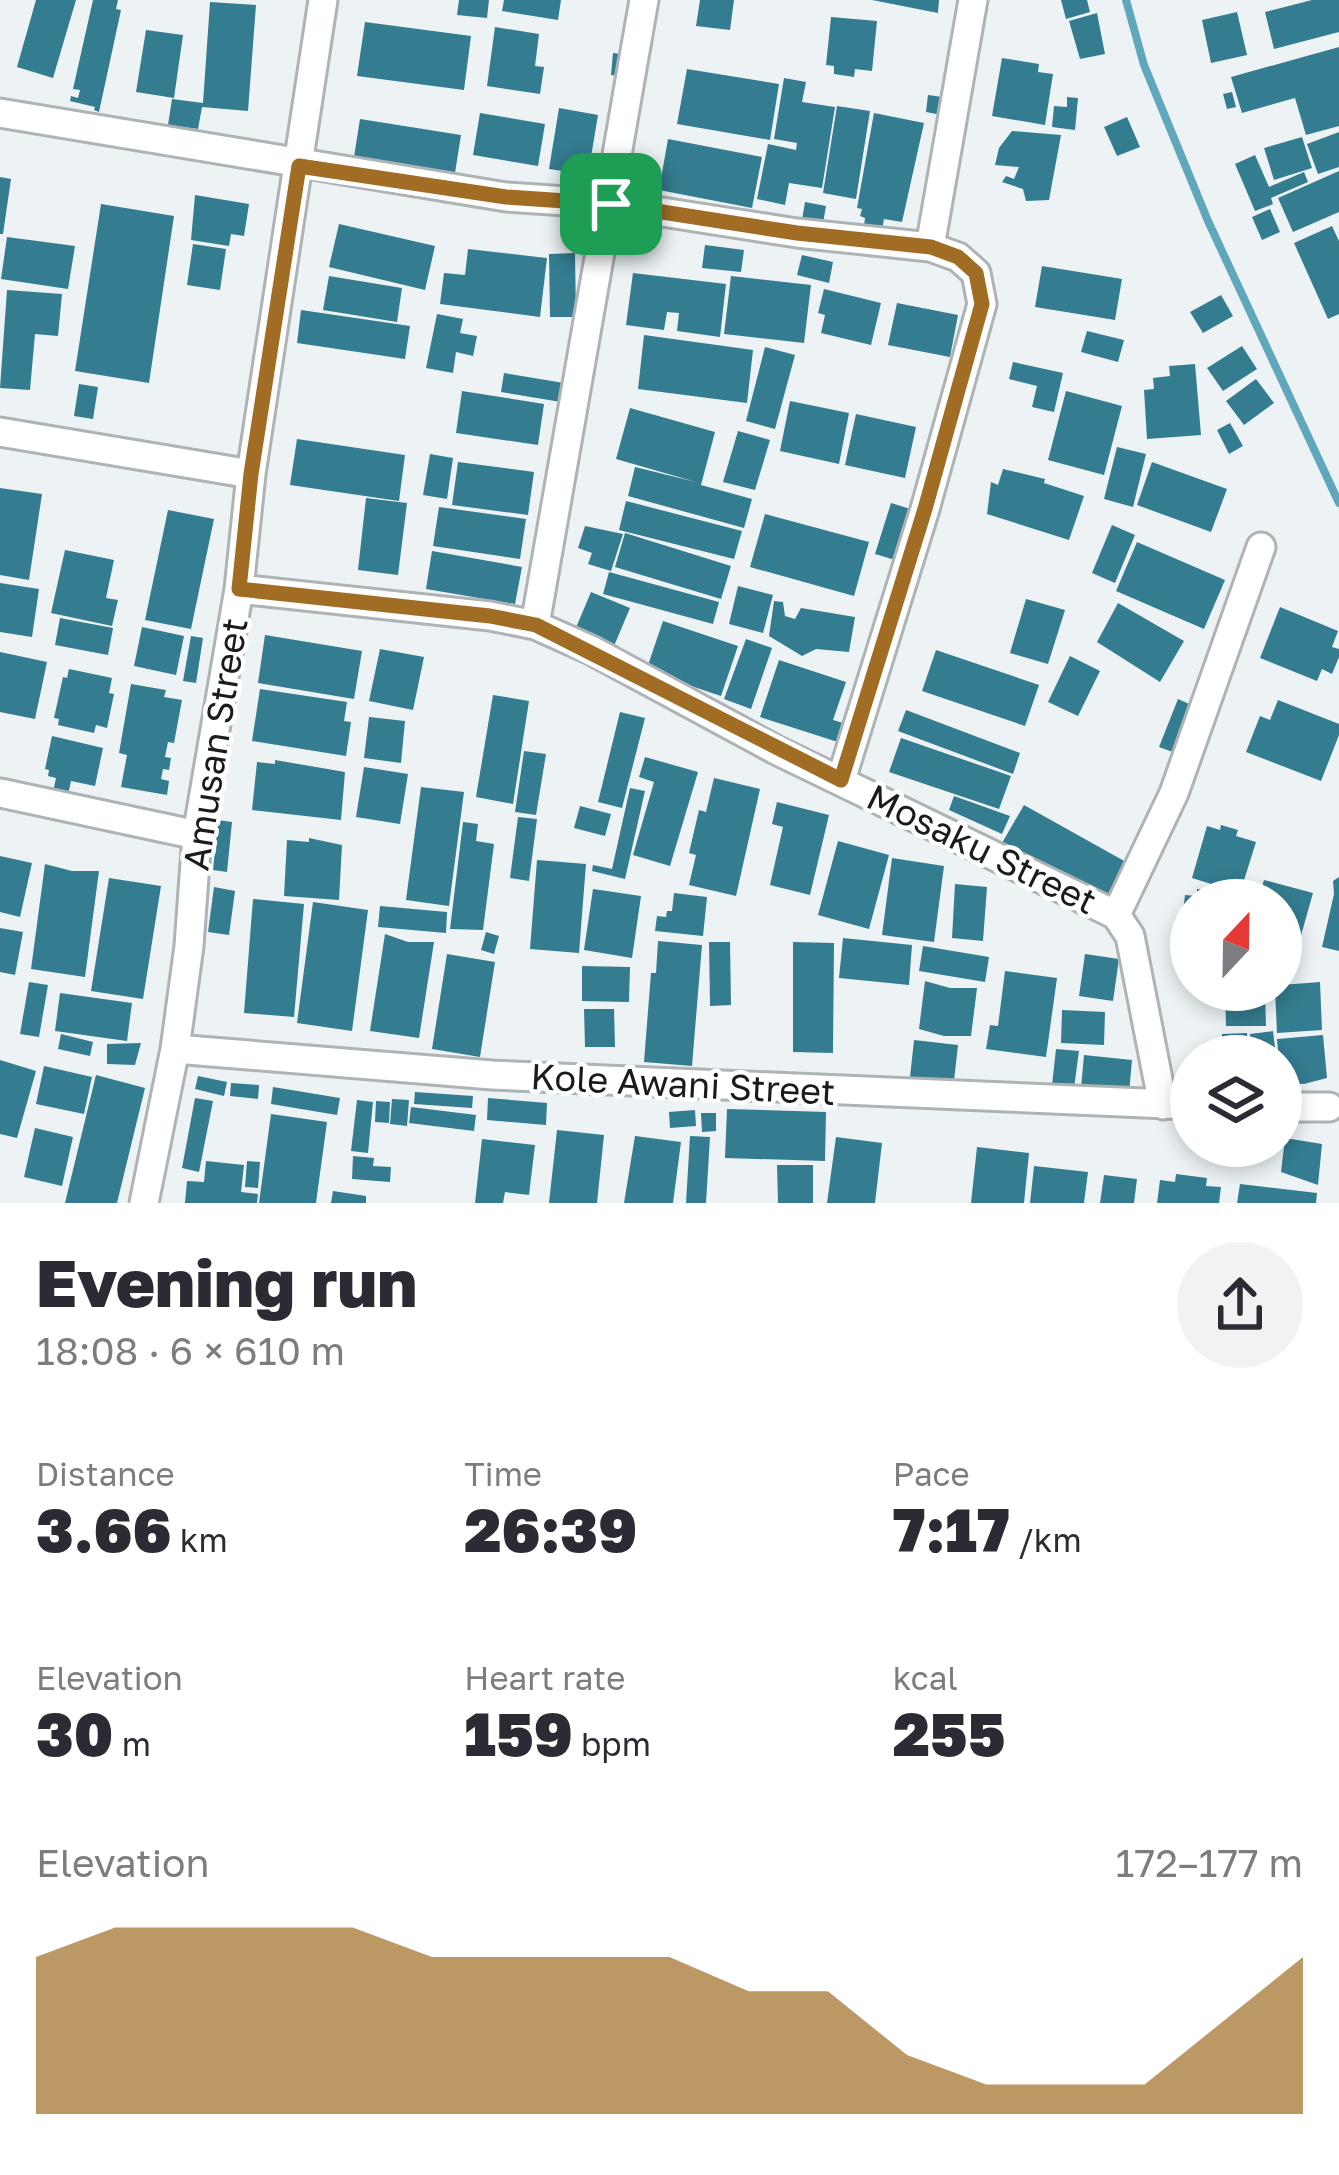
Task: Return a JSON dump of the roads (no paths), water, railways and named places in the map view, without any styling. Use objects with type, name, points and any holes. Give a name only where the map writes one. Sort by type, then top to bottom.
[{"type":"street","name":"Amusan Street","points":[[144,1203],[175,1049],[197,835],[239,589],[251,474],[323,0]]},
{"type":"street","points":[[536,625],[644,0]]},
{"type":"street","points":[[931,247],[974,0]]},
{"type":"street","points":[[0,113],[299,166],[506,197],[611,204],[797,233],[931,247],[958,257],[976,273],[982,304],[841,780]]},
{"type":"street","points":[[0,432],[251,474]]},
{"type":"street","points":[[1170,1080],[1130,936],[1116,915],[1174,793],[1261,547]]},
{"type":"street","name":"Mosaku Street","points":[[239,589],[536,625],[1116,915]]},
{"type":"street","points":[[0,793],[197,835]]},
{"type":"street","name":"Kole Awani Street","points":[[175,1049],[492,1075],[1170,1105]]},
{"type":"street","points":[[1302,1107],[1329,1108]]},
{"type":"waterway","points":[[1126,0],[1144,65],[1208,221],[1339,503]]}]
